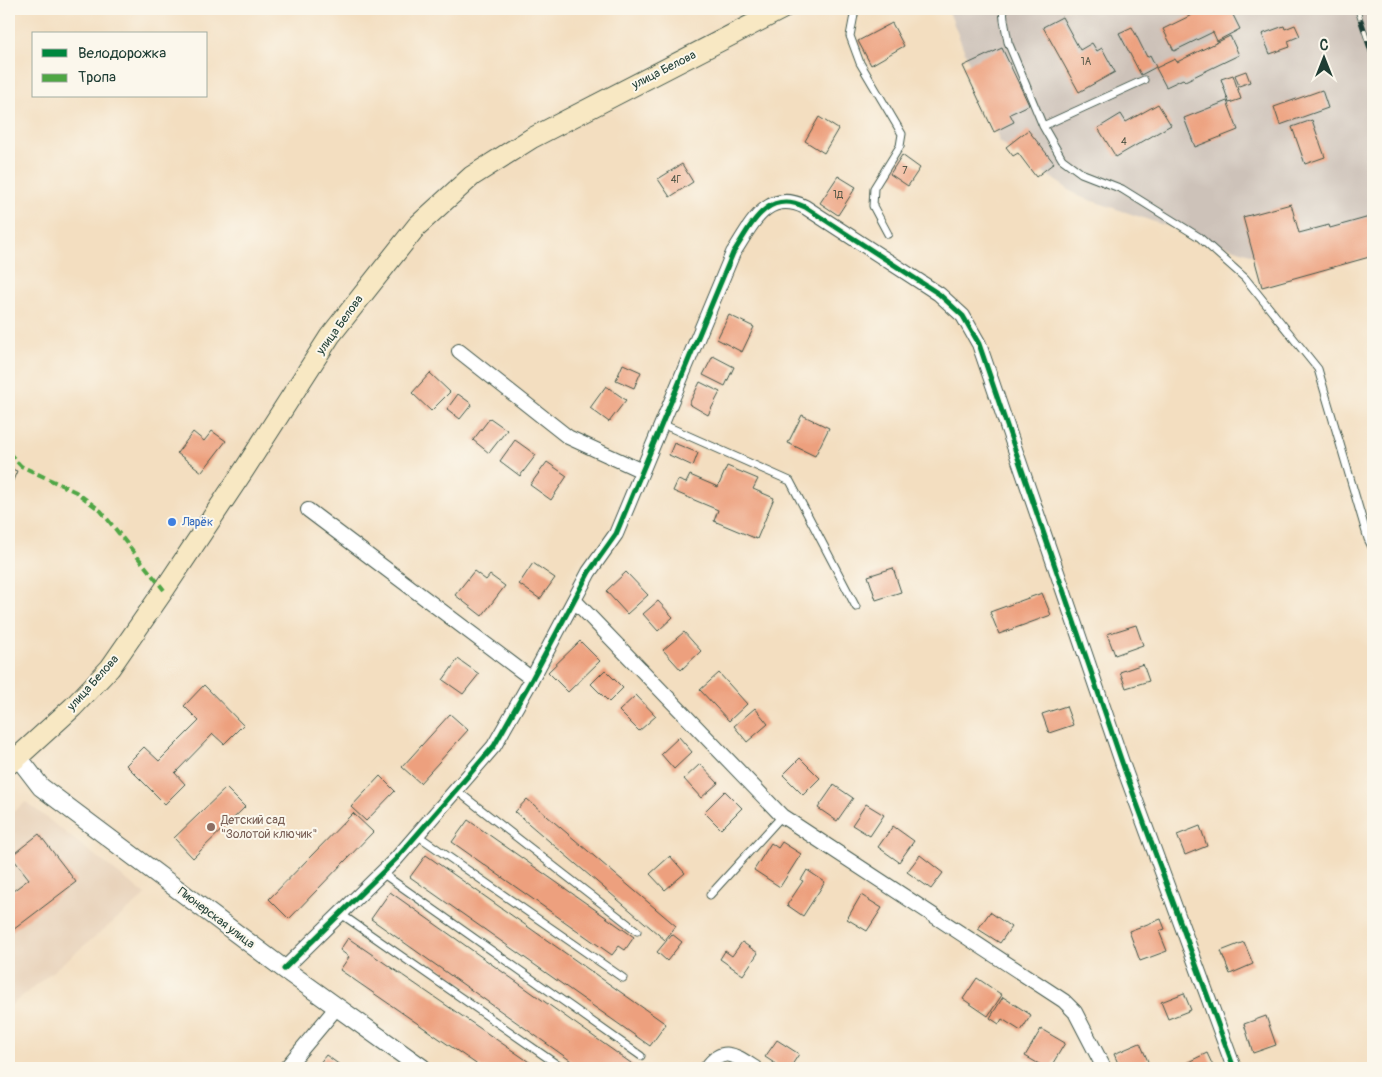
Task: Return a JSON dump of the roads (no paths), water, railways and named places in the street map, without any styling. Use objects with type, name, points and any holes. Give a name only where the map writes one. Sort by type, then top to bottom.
[{"type":"main road","name":"улица Белова","points":[[13,761],[73,707],[110,668],[239,478],[330,336],[417,226],[472,176],[532,138],[782,9]]},
{"type":"street","points":[[284,969],[396,860],[494,746],[590,572],[616,534],[732,253],[761,211],[778,202],[787,201],[805,207],[939,294],[963,316],[979,344],[1125,771],[1234,1068]]},
{"type":"street","points":[[460,352],[568,437],[642,471]]},
{"type":"street","points":[[308,510],[532,679]]},
{"type":"street","points":[[575,601],[782,816],[1064,1001],[1075,1012],[1104,1068]]},
{"type":"street","name":"Пионерская улица","points":[[13,761],[41,786],[284,969],[422,1068]]},
{"type":"street","points":[[286,1068],[337,1007]]},
{"type":"street","points":[[707,1068],[713,1060],[723,1054],[734,1055],[755,1068]]},
{"type":"lane","points":[[851,9],[854,15],[850,36],[860,63],[902,134],[900,146],[874,188],[873,206],[888,234]]},
{"type":"lane","points":[[1003,9],[1008,42],[1043,126],[1062,159],[1081,173],[1122,189],[1199,237],[1245,278],[1318,369],[1368,539],[1373,549]]},
{"type":"lane","points":[[1043,126],[1144,80]]},
{"type":"lane","points":[[662,424],[790,481],[856,607]]},
{"type":"lane","points":[[456,790],[637,931]]},
{"type":"lane","points":[[710,896],[782,816]]},
{"type":"lane","points":[[417,835],[624,978]]},
{"type":"lane","points":[[382,873],[641,1056]]},
{"type":"lane","points":[[341,914],[562,1068]]},
{"type":"railway","points":[[1357,9],[1373,57]]},
{"type":"place","name":"Ларёк","points":[[172,522]]},
{"type":"place","name":"Детский сад \"Золотой ключик\"","points":[[211,827]]}]
